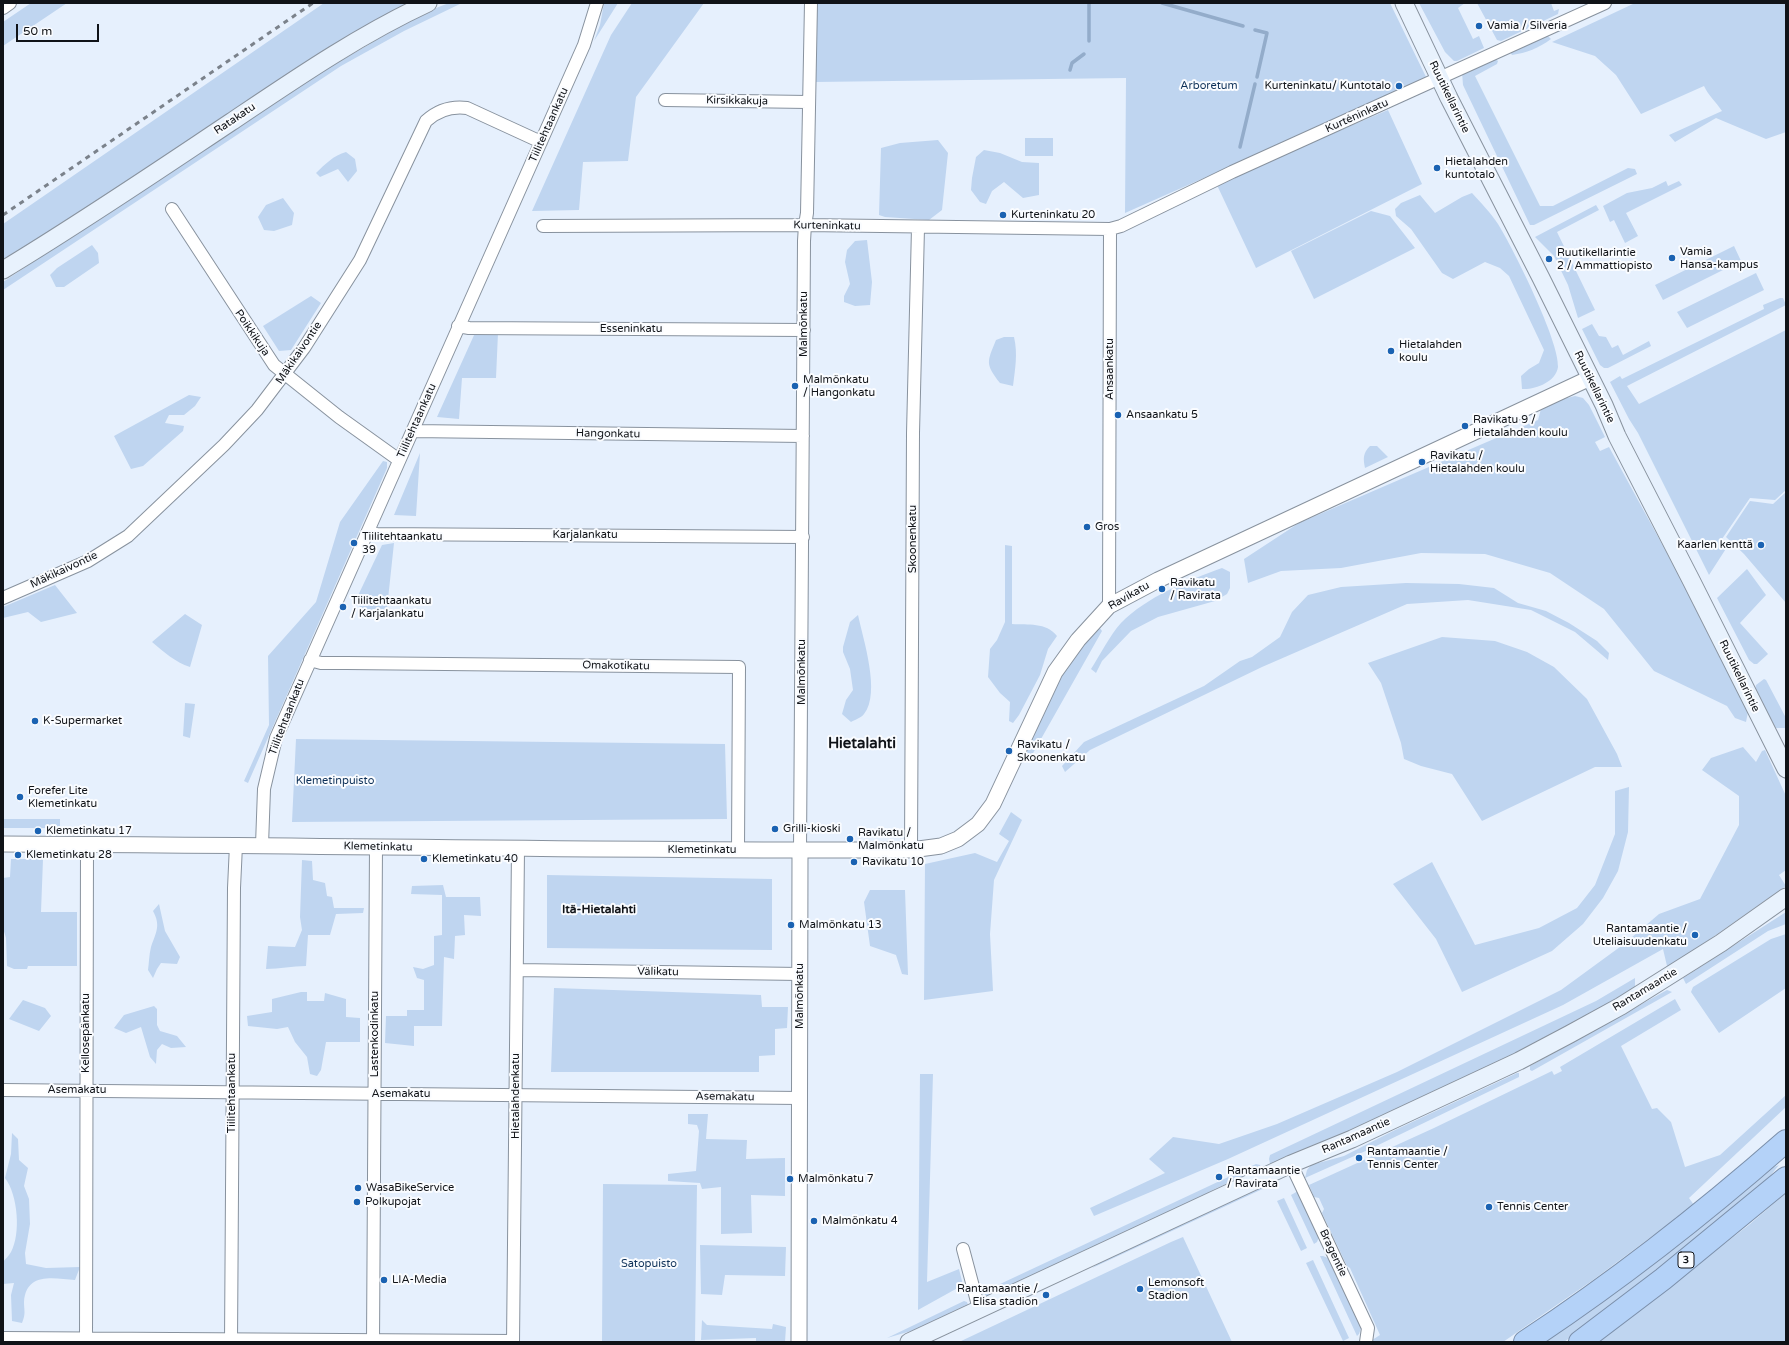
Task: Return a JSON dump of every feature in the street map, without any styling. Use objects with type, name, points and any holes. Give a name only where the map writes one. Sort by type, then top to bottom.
[{"type":"highway","points":[[1525,1342],[1602,1288],[1677,1231],[1786,1140]]},
{"type":"highway","name":"3","points":[[1580,1342],[1663,1279],[1786,1178]]},
{"type":"main road","name":"Ratakatu","points":[[3,270],[58,237],[301,75],[422,6],[433,3]]},
{"type":"main road","name":"Ruutikellarintie","points":[[1404,3],[1440,79],[1590,378],[1617,436],[1786,770]]},
{"type":"main road","name":"Ratakatu","points":[[3,278],[58,237]]},
{"type":"main road","name":"Rantamaantie","points":[[908,1342],[1291,1164],[1352,1139],[1519,1061],[1621,1006],[1722,943],[1786,897]]},
{"type":"street","points":[[3,8],[10,3]]},
{"type":"street","name":"Tiilitehtaankatu","points":[[262,845],[264,790],[276,738],[584,45],[597,3]]},
{"type":"street","name":"Malmönkatu","points":[[799,1342],[802,537],[805,225],[807,213],[811,3]]},
{"type":"street","name":"Kurténinkatu","points":[[1110,229],[1121,226],[1232,172],[1440,79],[1604,3]]},
{"type":"street","name":"Kirsikkakuja","points":[[665,100],[808,102]]},
{"type":"street","name":"Mäkikaivontie","points":[[3,598],[88,561],[128,536],[224,445],[257,410],[304,348],[360,260],[426,121],[442,110],[458,107],[467,108],[541,142]]},
{"type":"street","name":"Poikkikuja","points":[[172,209],[274,365],[338,417],[399,460]]},
{"type":"street","name":"Kurteninkatu","points":[[543,226],[805,225],[918,228],[1110,229]]},
{"type":"street","name":"Skoonenkatu","points":[[911,850],[913,433],[918,228]]},
{"type":"street","name":"Ansaankatu","points":[[1110,229],[1110,606]]},
{"type":"street","name":"Esseninkatu","points":[[458,326],[469,328],[804,330]]},
{"type":"street","name":"Ravikatu","points":[[800,850],[911,850],[940,846],[958,839],[978,824],[993,804],[1055,672],[1078,640],[1110,606],[1158,580],[1590,378]]},
{"type":"street","name":"Hangonkatu","points":[[413,431],[803,436]]},
{"type":"street","name":"Karjalankatu","points":[[368,532],[377,534],[802,537]]},
{"type":"street","name":"Omakotikatu","points":[[310,660],[321,663],[739,667],[738,850]]},
{"type":"street","name":"Klemetinkatu","points":[[3,844],[800,850]]},
{"type":"street","name":"Kellosepänkatu","points":[[86,1340],[87,844]]},
{"type":"street","name":"Tiilitehtaankatu","points":[[231,1340],[234,884],[236,845]]},
{"type":"street","name":"Lastenkodinkatu","points":[[373,1341],[376,846]]},
{"type":"street","name":"Hietalahdenkatu","points":[[513,1342],[518,849]]},
{"type":"street","name":"Välikatu","points":[[517,970],[800,974]]},
{"type":"street","name":"Asemakatu","points":[[3,1090],[800,1098]]},
{"type":"street","name":"Bragentie","points":[[1291,1164],[1368,1328],[1366,1342]]},
{"type":"street","points":[[963,1250],[979,1309]]},
{"type":"street","points":[[3,1338],[86,1340],[513,1342]]},
{"type":"green space","points":[[31,3],[67,3],[3,46],[3,22]]},
{"type":"green space","points":[[324,3],[412,3],[47,233],[3,259],[3,224]]},
{"type":"green space","points":[[449,3],[462,3],[404,31],[341,66],[3,290],[3,282],[301,84],[423,13]]},
{"type":"green space","points":[[604,3],[618,3],[594,41],[600,25]]},
{"type":"green space","points":[[632,3],[704,3],[636,97],[628,161],[583,162],[579,210],[532,211],[611,35]]},
{"type":"green space","name":"Arboretum","points":[[817,3],[1390,3],[1427,79],[1125,213],[1126,78],[815,82]]},
{"type":"green space","points":[[1419,3],[1465,3],[1458,8],[1473,39],[1479,36],[1484,48],[1454,61],[1445,52]]},
{"type":"green space","points":[[1477,3],[1551,3],[1554,11],[1559,9],[1558,14],[1501,41],[1497,40]]},
{"type":"green space","points":[[1635,3],[1786,3],[1786,132],[1766,139],[1716,118],[1675,142],[1669,135],[1722,111],[1704,86],[1641,114],[1616,75],[1595,56],[1552,42]]},
{"type":"green space","points":[[1546,34],[1551,39],[1537,47],[1512,55],[1510,52]]},
{"type":"green space","points":[[1493,57],[1498,61],[1497,64],[1475,76],[1540,206],[1553,206],[1628,168],[1635,169],[1637,174],[1534,225],[1530,225],[1463,85],[1462,72]]},
{"type":"green space","points":[[1388,110],[1422,184],[1256,268],[1216,183]]},
{"type":"green space","points":[[1025,138],[1053,138],[1053,156],[1025,156]]},
{"type":"green space","points":[[938,140],[948,153],[942,210],[929,220],[885,217],[879,215],[881,148],[900,143]]},
{"type":"green space","points":[[984,150],[1000,153],[1022,162],[1039,163],[1039,195],[1023,198],[1004,182],[992,191],[986,204],[980,202],[971,190],[976,157]]},
{"type":"green space","points":[[346,152],[355,159],[357,171],[348,182],[338,169],[320,177],[316,173],[333,158]]},
{"type":"green space","points":[[1666,181],[1668,186],[1679,181],[1682,185],[1626,213],[1638,236],[1625,243],[1614,220],[1610,222],[1603,206],[1627,193],[1652,188]]},
{"type":"green space","points":[[1472,193],[1492,216],[1505,236],[1524,273],[1552,337],[1557,355],[1558,367],[1553,377],[1549,381],[1533,388],[1522,389],[1521,376],[1539,363],[1544,350],[1509,276],[1500,268],[1485,262],[1453,279],[1442,273],[1411,229],[1396,216],[1395,209],[1401,203],[1420,195],[1435,213],[1462,197]]},
{"type":"green space","points":[[283,198],[294,213],[292,225],[274,231],[264,230],[258,217],[266,205]]},
{"type":"green space","points":[[1596,205],[1599,210],[1557,232],[1595,310],[1578,318],[1568,285],[1554,256],[1535,237]]},
{"type":"green space","points":[[1371,211],[1390,216],[1415,248],[1314,299],[1291,251]]},
{"type":"green space","points":[[867,240],[872,282],[870,305],[855,306],[844,302],[844,296],[850,284],[845,262],[847,250],[855,241]]},
{"type":"green space","points":[[92,245],[98,253],[99,263],[64,287],[56,287],[50,275],[57,268]]},
{"type":"green space","points":[[1734,246],[1741,261],[1663,300],[1655,285]]},
{"type":"green space","points":[[1756,273],[1764,290],[1687,328],[1677,312]]},
{"type":"green space","points":[[311,296],[321,303],[291,350],[279,351],[263,326]]},
{"type":"green space","points":[[1783,298],[1786,305],[1627,386],[1639,404],[1786,330],[1786,490],[1775,500],[1750,498],[1722,539],[1729,544],[1709,575],[1638,433],[1610,382],[1620,376],[1622,379],[1764,309],[1763,305]]},
{"type":"green space","points":[[1592,324],[1599,336],[1606,337],[1612,348],[1618,345],[1623,355],[1649,341],[1651,346],[1608,368],[1604,368],[1600,365],[1582,329]]},
{"type":"green space","points":[[475,333],[498,333],[496,378],[462,378],[459,419],[437,417]]},
{"type":"green space","points":[[1004,337],[1014,337],[1016,362],[1013,386],[1000,383],[992,371],[989,363],[989,358],[996,340]]},
{"type":"green space","points":[[189,395],[201,397],[195,406],[184,415],[169,415],[165,423],[184,426],[183,431],[143,466],[131,469],[114,436]]},
{"type":"green space","points":[[1575,396],[1583,398],[1589,405],[1605,437],[1595,442],[1600,451],[1609,447],[1692,599],[1748,712],[1746,722],[1735,718],[1727,706],[1654,671],[1604,609],[1550,573],[1485,554],[1421,553],[1341,568],[1281,571],[1248,583],[1244,559],[1299,523],[1538,420],[1541,409],[1552,402]]},
{"type":"green space","points":[[1370,446],[1377,446],[1388,457],[1365,468],[1364,456]]},
{"type":"green space","points":[[420,453],[416,516],[394,515]]},
{"type":"green space","points":[[383,461],[387,462],[387,468],[248,783],[244,781],[269,725],[268,656],[316,602],[340,522]]},
{"type":"green space","name":"Kaarlen kenttä","points":[[1786,492],[1786,603],[1744,554],[1726,537],[1750,501],[1773,504]]},
{"type":"green space","points":[[394,543],[386,618],[354,604],[382,545]]},
{"type":"green space","points":[[1005,545],[1012,546],[1012,624],[1042,626],[1048,628],[1057,636],[1048,649],[1040,675],[1019,715],[1013,723],[1009,721],[1010,702],[1000,693],[988,677],[990,649],[997,640],[1005,622]]},
{"type":"green space","points":[[1222,568],[1230,572],[1230,588],[1227,594],[1215,601],[1158,617],[1131,631],[1102,661],[1096,673],[1091,669],[1113,633],[1131,614],[1155,597],[1168,590]]},
{"type":"green space","points":[[1747,569],[1766,595],[1740,623],[1768,654],[1757,664],[1754,664],[1749,660],[1717,598]]},
{"type":"green space","points":[[1406,583],[1459,584],[1494,588],[1518,603],[1546,611],[1569,623],[1597,641],[1609,653],[1608,660],[1575,632],[1531,610],[1468,600],[1407,604],[1262,667],[1090,750],[1065,772],[1062,766],[1084,742],[1204,686],[1240,661],[1252,657],[1280,637],[1292,612],[1308,595],[1341,587]]},
{"type":"green space","points":[[55,585],[77,613],[41,622],[28,612],[3,618],[3,607]]},
{"type":"green space","points":[[185,614],[202,625],[190,667],[175,660],[152,642]]},
{"type":"green space","points":[[858,615],[867,651],[871,680],[871,693],[869,705],[864,714],[851,722],[842,714],[846,700],[853,690],[850,669],[843,652],[843,647],[850,622]]},
{"type":"green space","points":[[1099,627],[1102,631],[1028,762],[1023,760],[1046,707],[1065,669]]},
{"type":"green space","points":[[1442,637],[1495,641],[1527,652],[1554,667],[1587,699],[1617,754],[1622,767],[1595,767],[1482,821],[1452,774],[1421,766],[1404,759],[1401,743],[1381,683],[1368,663]]},
{"type":"green space","points":[[1764,679],[1766,680],[1786,718],[1786,728],[1776,728],[1755,690],[1756,685]]},
{"type":"green space","points":[[185,703],[195,704],[190,738],[183,736]]},
{"type":"green space","name":"Klemetinpuisto","points":[[296,739],[725,744],[727,819],[292,822]]},
{"type":"green space","points":[[1743,747],[1756,762],[1762,751],[1765,750],[1786,796],[1786,870],[1779,875],[1786,886],[1670,967],[1667,966],[1663,949],[1563,1005],[1228,1159],[1094,1216],[1090,1208],[1165,1173],[1149,1159],[1173,1137],[1219,1144],[1277,1124],[1397,1072],[1561,990],[1624,944],[1659,914],[1700,899],[1739,825],[1739,796],[1702,770],[1711,758]]},
{"type":"green space","points":[[1629,787],[1628,832],[1618,871],[1603,898],[1583,924],[1552,951],[1462,992],[1436,939],[1393,884],[1432,862],[1475,945],[1539,928],[1577,908],[1595,885],[1615,834],[1615,791]]},
{"type":"green space","points":[[1011,812],[1022,820],[994,880],[990,934],[993,991],[924,1000],[925,864],[975,853],[997,862],[1009,841],[999,834]]},
{"type":"green space","points":[[3,819],[60,819],[60,828],[3,828]]},
{"type":"green space","points":[[11,859],[43,859],[41,912],[77,912],[77,966],[28,966],[27,969],[14,969],[7,966],[6,938],[3,928],[3,878],[10,877]]},
{"type":"green space","points":[[302,860],[312,861],[313,880],[325,883],[327,896],[332,897],[334,908],[364,908],[363,913],[336,914],[330,935],[308,935],[306,966],[266,969],[268,946],[295,947],[302,930],[300,917]]},
{"type":"green space","points":[[547,875],[772,879],[772,950],[547,948]]},
{"type":"green space","points":[[443,885],[446,897],[480,897],[481,916],[464,915],[465,935],[455,936],[454,959],[444,957],[442,1026],[414,1026],[414,1046],[385,1043],[386,1016],[407,1016],[407,1010],[424,1010],[424,980],[417,978],[413,967],[423,969],[434,965],[434,936],[442,935],[442,895],[411,894],[412,886]]},
{"type":"green space","points":[[870,890],[905,890],[908,975],[902,974],[896,955],[870,946],[864,902]]},
{"type":"green space","points":[[159,904],[165,931],[180,957],[177,964],[161,963],[153,978],[148,970],[150,950],[157,929],[157,921],[153,911]]},
{"type":"green space","points":[[1786,912],[1786,924],[1768,931],[1686,984],[1683,978]]},
{"type":"green space","points":[[1786,934],[1786,988],[1719,1033],[1691,992],[1693,987],[1771,939]]},
{"type":"green space","points":[[1635,978],[1635,989],[1516,1053],[1271,1168],[1269,1159],[1270,1155],[1596,1001]]},
{"type":"green space","points":[[554,988],[761,995],[762,1007],[788,1007],[787,1028],[775,1029],[775,1055],[759,1056],[759,1072],[551,1072]]},
{"type":"green space","points":[[1667,990],[1672,992],[1532,1071],[1530,1070],[1530,1066]]},
{"type":"green space","points":[[307,992],[307,1001],[324,1001],[325,993],[346,999],[346,1017],[360,1018],[360,1042],[326,1042],[321,1070],[317,1076],[310,1074],[307,1057],[295,1042],[288,1027],[277,1029],[248,1026],[247,1016],[272,1012],[272,999]]},
{"type":"green space","name":"Tennis Center","points":[[1675,999],[1681,1010],[1621,1046],[1652,1109],[1657,1108],[1671,1122],[1685,1167],[1720,1155],[1786,1095],[1786,1107],[1689,1198],[1694,1205],[1593,1280],[1503,1342],[1369,1342],[1380,1335],[1350,1268],[1347,1266],[1322,1213],[1324,1209],[1319,1198],[1314,1197],[1309,1185],[1434,1128],[1552,1071],[1554,1075],[1562,1071],[1560,1067]]},
{"type":"green space","points":[[23,1000],[45,1008],[51,1016],[39,1031],[9,1019]]},
{"type":"green space","points":[[154,1006],[157,1009],[157,1025],[160,1031],[177,1036],[186,1047],[171,1048],[162,1044],[157,1050],[156,1064],[150,1057],[141,1027],[126,1033],[114,1028],[124,1015]]},
{"type":"green space","points":[[1519,1073],[1519,1077],[1370,1149],[1305,1178],[1307,1170],[1311,1165],[1344,1156],[1393,1131]]},
{"type":"green space","points":[[920,1074],[933,1074],[927,1282],[959,1269],[963,1285],[918,1310]]},
{"type":"green space","points":[[688,1114],[708,1114],[706,1139],[747,1140],[746,1159],[785,1158],[785,1196],[751,1195],[752,1233],[721,1234],[721,1187],[702,1189],[700,1183],[668,1181],[668,1174],[696,1171],[699,1131],[697,1125],[688,1124]]},
{"type":"green space","points":[[12,1133],[18,1139],[19,1160],[28,1168],[24,1186],[29,1199],[30,1224],[25,1253],[26,1264],[46,1268],[80,1267],[75,1280],[50,1278],[35,1281],[26,1292],[22,1323],[12,1321],[11,1295],[14,1283],[3,1284],[2,1273],[3,1262],[10,1253],[14,1244],[17,1225],[17,1215],[13,1194],[5,1178],[11,1154]]},
{"type":"green space","points":[[1256,1164],[1260,1165],[1262,1171],[1222,1186],[1185,1207],[987,1297],[983,1292]]},
{"type":"green space","points":[[1779,1165],[1758,1191],[1647,1282],[1564,1342],[1539,1342],[1764,1171]]},
{"type":"green space","points":[[1271,1182],[1269,1186],[1092,1268],[1106,1258]]},
{"type":"green space","name":"Satopuisto","points":[[603,1184],[697,1185],[695,1342],[602,1342]]},
{"type":"green space","points":[[1298,1191],[1319,1237],[1317,1242],[1314,1244],[1291,1195]]},
{"type":"green space","points":[[1786,1193],[1786,1342],[1598,1342],[1750,1224]]},
{"type":"green space","points":[[1284,1198],[1307,1248],[1301,1251],[1277,1201]]},
{"type":"green space","name":"Lemonsoft Stadion","points":[[1183,1237],[1232,1342],[959,1342],[1171,1242]]},
{"type":"green space","points":[[700,1245],[786,1247],[785,1276],[725,1275],[722,1295],[701,1294]]},
{"type":"green space","points":[[1320,1256],[1328,1258],[1361,1328],[1357,1336]]},
{"type":"green space","points":[[1313,1260],[1349,1338],[1343,1341],[1306,1263]]},
{"type":"green space","points":[[964,1301],[967,1302],[968,1305],[928,1326],[887,1338]]},
{"type":"green space","points":[[702,1320],[707,1325],[772,1329],[773,1324],[786,1327],[785,1342],[756,1342],[756,1338],[701,1340]]},
{"type":"waterway","points":[[1089,3],[1089,41]]},
{"type":"waterway","points":[[1162,3],[1243,26]]},
{"type":"waterway","points":[[1255,30],[1267,33],[1257,77]]},
{"type":"waterway","points":[[1070,70],[1072,63],[1084,54]]},
{"type":"waterway","points":[[1240,147],[1255,84]]},
{"type":"railway","points":[[3,215],[313,3]]},
{"type":"place","name":"Vamia / Silveria","points":[[1479,26]]},
{"type":"place","name":"Kurteninkatu/ Kuntotalo","points":[[1399,86]]},
{"type":"place","name":"Hietalahden kuntotalo","points":[[1437,168]]},
{"type":"place","name":"Kurteninkatu 20","points":[[1003,215]]},
{"type":"place","name":"Vamia Hansa-kampus","points":[[1672,258]]},
{"type":"place","name":"Ruutikellarintie 2 / Ammattiopisto","points":[[1549,259]]},
{"type":"place","name":"Hietalahden koulu","points":[[1391,351]]},
{"type":"place","name":"Malmönkatu / Hangonkatu","points":[[795,386]]},
{"type":"place","name":"Ansaankatu 5","points":[[1118,415]]},
{"type":"place","name":"Ravikatu 9 / Hietalahden koulu","points":[[1465,426]]},
{"type":"place","name":"Ravikatu / Hietalahden koulu","points":[[1422,462]]},
{"type":"place","name":"Gros","points":[[1087,527]]},
{"type":"place","name":"Tiilitehtaankatu 39","points":[[354,543]]},
{"type":"place","name":"Kaarlen kenttä","points":[[1761,545]]},
{"type":"place","name":"Ravikatu / Ravirata","points":[[1162,589]]},
{"type":"place","name":"Tiilitehtaankatu / Karjalankatu","points":[[343,607]]},
{"type":"place","name":"K-Supermarket","points":[[35,721]]},
{"type":"place","name":"Ravikatu / Skoonenkatu","points":[[1009,751]]},
{"type":"place","name":"Forefer Lite Klemetinkatu","points":[[20,797]]},
{"type":"place","name":"Grilli-kioski","points":[[775,829]]},
{"type":"place","name":"Klemetinkatu 17","points":[[38,831]]},
{"type":"place","name":"Ravikatu / Malmönkatu","points":[[850,839]]},
{"type":"place","name":"Klemetinkatu 28","points":[[18,855]]},
{"type":"place","name":"Klemetinkatu 40","points":[[424,859]]},
{"type":"place","name":"Ravikatu 10","points":[[854,862]]},
{"type":"place","name":"Malmönkatu 13","points":[[791,925]]},
{"type":"place","name":"Rantamaantie / Uteliaisuudenkatu","points":[[1695,935]]},
{"type":"place","name":"Rantamaantie / Tennis Center","points":[[1359,1158]]},
{"type":"place","name":"Rantamaantie / Ravirata","points":[[1219,1177]]},
{"type":"place","name":"Malmönkatu 7","points":[[790,1179]]},
{"type":"place","name":"WasaBikeService","points":[[358,1188]]},
{"type":"place","name":"Polkupojat","points":[[357,1202]]},
{"type":"place","name":"Tennis Center","points":[[1489,1207]]},
{"type":"place","name":"Malmönkatu 4","points":[[814,1221]]},
{"type":"place","name":"LIA-Media","points":[[384,1280]]},
{"type":"place","name":"Lemonsoft Stadion","points":[[1140,1289]]},
{"type":"place","name":"Rantamaantie / Elisa stadion","points":[[1046,1295]]},
{"type":"district","name":"Hietalahti","points":[[862,744]]},
{"type":"district","name":"Itä-Hietalahti","points":[[599,910]]}]
